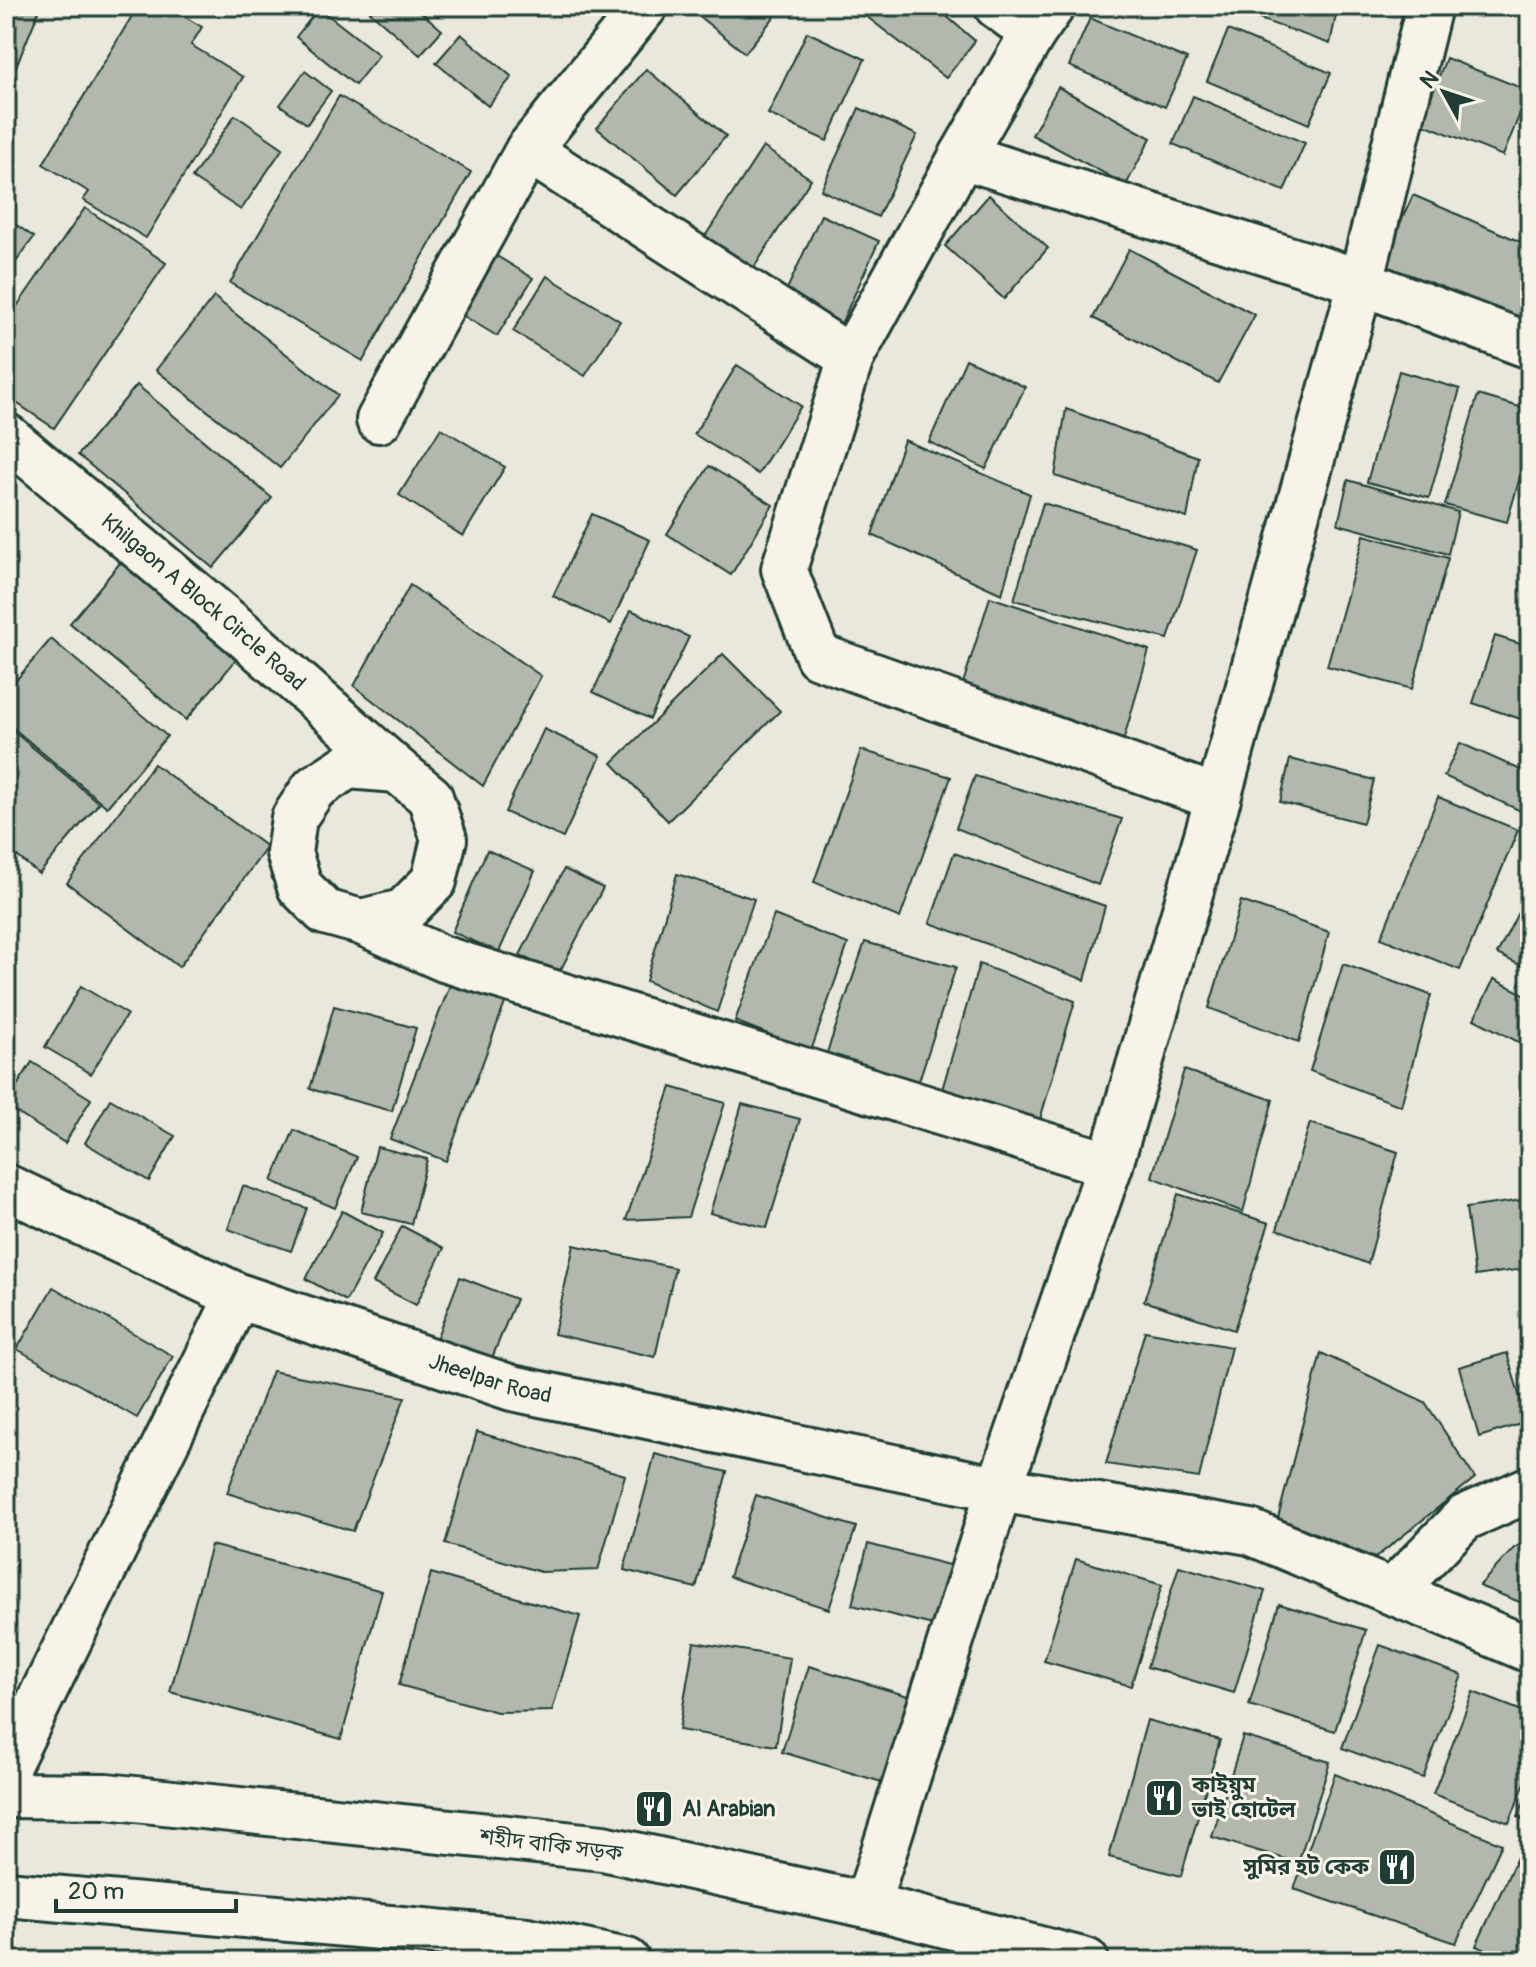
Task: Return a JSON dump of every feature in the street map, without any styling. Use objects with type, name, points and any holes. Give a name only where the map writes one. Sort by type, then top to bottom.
[{"type":"street","points":[[379,420],[528,150],[645,6]]},
{"type":"street","points":[[997,6],[1042,19],[962,156],[851,358],[784,569],[818,656],[1218,798]]},
{"type":"street","points":[[867,1905],[999,1489],[1110,1165],[1218,798],[1361,282],[1429,6]]},
{"type":"street","points":[[528,150],[851,358]]},
{"type":"street","points":[[962,156],[1361,282],[1530,346]]},
{"type":"street","name":"Khilgaon A Block Circle Road","points":[[6,436],[238,630],[397,770]]},
{"type":"street","points":[[361,922],[403,912],[434,881],[444,839],[430,797],[397,770],[348,766],[314,788],[294,818],[289,853],[300,887],[325,912],[361,922],[444,959],[1110,1165]]},
{"type":"street","name":"Jheelpar Road","points":[[6,1187],[238,1296],[512,1388],[999,1489],[1250,1532],[1530,1650]]},
{"type":"street","points":[[6,1769],[238,1296]]},
{"type":"street","points":[[1392,1592],[1464,1518],[1530,1489]]},
{"type":"street","name":"শহীদ বাকি সড়ক","points":[[6,1795],[106,1796],[603,1848],[867,1905],[1086,1961]]},
{"type":"street","points":[[6,1894],[527,1940],[627,1961]]},
{"type":"building","points":[[6,6],[41,6],[11,79],[6,77]]},
{"type":"building","points":[[138,6],[167,6],[202,27],[191,45],[243,77],[146,238],[83,200],[89,192],[43,164]]},
{"type":"building","points":[[376,6],[414,6],[442,30],[420,55],[370,12]]},
{"type":"building","points":[[686,6],[783,6],[745,53]]},
{"type":"building","points":[[853,6],[935,6],[975,41],[946,78]]},
{"type":"building","points":[[1223,6],[1338,6],[1330,44]]},
{"type":"building","points":[[319,8],[379,55],[355,85],[296,37]]},
{"type":"building","points":[[1090,18],[1187,59],[1165,107],[1069,66]]},
{"type":"building","points":[[1228,30],[1331,73],[1309,124],[1207,81]]},
{"type":"building","points":[[807,32],[865,59],[827,141],[768,114]]},
{"type":"building","points":[[461,34],[512,77],[488,106],[436,63]]},
{"type":"building","points":[[1446,58],[1529,91],[1503,156],[1421,123]]},
{"type":"building","points":[[646,69],[726,136],[677,195],[597,128]]},
{"type":"building","points":[[305,71],[331,91],[307,124],[280,105]]},
{"type":"building","points":[[1058,87],[1151,138],[1126,185],[1032,135]]},
{"type":"building","points":[[339,96],[471,172],[363,361],[230,283]]},
{"type":"building","points":[[1193,96],[1305,143],[1284,191],[1173,144]]},
{"type":"building","points":[[859,108],[917,135],[878,217],[821,190]]},
{"type":"building","points":[[235,115],[283,148],[241,210],[192,178]]},
{"type":"building","points":[[1530,132],[1530,166],[1520,162]]},
{"type":"building","points":[[763,147],[811,179],[751,272],[702,241]]},
{"type":"building","points":[[989,195],[1048,248],[1004,299],[945,246]]},
{"type":"building","points":[[1413,195],[1530,246],[1530,334],[1380,268]]},
{"type":"building","points":[[85,208],[166,263],[54,428],[6,396],[6,322]]},
{"type":"building","points":[[821,215],[879,241],[841,324],[783,298]]},
{"type":"building","points":[[6,218],[34,237],[6,276]]},
{"type":"building","points":[[1129,249],[1255,315],[1218,383],[1093,318]]},
{"type":"building","points":[[490,252],[533,278],[497,336],[454,310]]},
{"type":"building","points":[[547,276],[620,321],[585,376],[513,331]]},
{"type":"building","points":[[214,297],[338,395],[280,468],[156,370]]},
{"type":"building","points":[[966,359],[1025,387],[986,469],[929,442]]},
{"type":"building","points":[[737,365],[801,406],[758,474],[694,434]]},
{"type":"building","points":[[1399,371],[1460,389],[1429,498],[1367,482]]},
{"type":"building","points":[[137,385],[272,498],[213,568],[78,455]]},
{"type":"building","points":[[1478,395],[1530,410],[1530,443],[1507,522],[1445,505]]},
{"type":"building","points":[[1066,409],[1198,457],[1187,518],[1055,476]]},
{"type":"building","points":[[441,428],[505,467],[463,536],[399,495]]},
{"type":"building","points":[[904,440],[1030,494],[1002,594],[872,535]]},
{"type":"building","points":[[709,466],[773,505],[731,575],[667,534]]},
{"type":"building","points":[[1348,480],[1458,512],[1448,554],[1338,524]]},
{"type":"building","points":[[1043,503],[1197,550],[1168,639],[1014,600]]},
{"type":"building","points":[[592,514],[650,540],[611,624],[553,596]]},
{"type":"building","points":[[1364,535],[1448,558],[1412,689],[1327,666]]},
{"type":"building","points":[[129,552],[245,649],[186,720],[70,623]]},
{"type":"building","points":[[410,585],[541,676],[483,786],[354,686]]},
{"type":"building","points":[[990,597],[1149,650],[1121,749],[959,696]]},
{"type":"building","points":[[1530,604],[1530,631],[1520,627]]},
{"type":"building","points":[[631,610],[689,637],[650,719],[593,692]]},
{"type":"building","points":[[1495,636],[1530,647],[1530,722],[1473,703]]},
{"type":"building","points":[[51,639],[167,736],[107,807],[6,722],[6,692]]},
{"type":"building","points":[[723,654],[780,711],[668,821],[612,763]]},
{"type":"building","points":[[6,725],[99,803],[39,874],[6,847]]},
{"type":"building","points":[[544,729],[601,756],[563,838],[505,812]]},
{"type":"building","points":[[1460,743],[1530,774],[1530,796],[1523,812],[1444,776]]},
{"type":"building","points":[[861,750],[951,777],[900,918],[814,882]]},
{"type":"building","points":[[1290,759],[1374,780],[1363,823],[1280,802]]},
{"type":"building","points":[[154,764],[267,847],[179,967],[67,883]]},
{"type":"building","points":[[975,776],[1122,819],[1098,885],[956,828]]},
{"type":"building","points":[[1438,797],[1518,830],[1460,970],[1381,938]]},
{"type":"building","points":[[487,850],[535,871],[499,952],[452,932]]},
{"type":"building","points":[[954,853],[1105,906],[1085,980],[930,923]]},
{"type":"building","points":[[564,869],[603,888],[558,975],[520,955]]},
{"type":"building","points":[[677,874],[754,899],[717,1012],[646,981]]},
{"type":"building","points":[[1530,889],[1530,970],[1497,954]]},
{"type":"building","points":[[1241,901],[1329,932],[1299,1042],[1209,1008]]},
{"type":"building","points":[[774,915],[848,944],[811,1051],[735,1021]]},
{"type":"building","points":[[865,942],[956,967],[913,1099],[822,1067]]},
{"type":"building","points":[[979,964],[1075,1001],[1036,1133],[938,1103]]},
{"type":"building","points":[[1343,964],[1431,995],[1401,1106],[1310,1071]]},
{"type":"building","points":[[454,975],[508,995],[446,1161],[390,1139]]},
{"type":"building","points":[[1494,979],[1530,997],[1528,1047],[1474,1019]]},
{"type":"building","points":[[81,986],[127,1014],[91,1074],[45,1047]]},
{"type":"building","points":[[334,1006],[416,1028],[392,1111],[310,1089]]},
{"type":"building","points":[[32,1062],[91,1099],[65,1143],[6,1106]]},
{"type":"building","points":[[1184,1070],[1273,1100],[1243,1212],[1152,1177]]},
{"type":"building","points":[[671,1087],[725,1103],[688,1217],[626,1220]]},
{"type":"building","points":[[110,1099],[175,1136],[149,1181],[85,1143]]},
{"type":"building","points":[[742,1104],[800,1119],[767,1228],[710,1213]]},
{"type":"building","points":[[1310,1123],[1398,1152],[1368,1264],[1277,1229]]},
{"type":"building","points":[[294,1130],[357,1157],[335,1208],[272,1181]]},
{"type":"building","points":[[377,1147],[427,1159],[411,1224],[361,1212]]},
{"type":"building","points":[[243,1186],[307,1208],[291,1251],[228,1229]]},
{"type":"building","points":[[1178,1194],[1269,1223],[1234,1330],[1144,1301]]},
{"type":"building","points":[[1530,1199],[1530,1268],[1475,1276],[1466,1208]]},
{"type":"building","points":[[342,1211],[383,1233],[346,1301],[306,1279]]},
{"type":"building","points":[[402,1226],[444,1248],[416,1305],[373,1283]]},
{"type":"building","points":[[574,1245],[675,1268],[655,1357],[554,1334]]},
{"type":"building","points":[[460,1277],[516,1299],[490,1363],[435,1342]]},
{"type":"building","points":[[53,1287],[173,1356],[137,1418],[17,1349]]},
{"type":"building","points":[[1145,1331],[1231,1347],[1199,1478],[1106,1464]]},
{"type":"building","points":[[1321,1353],[1425,1402],[1475,1478],[1375,1558],[1278,1518]]},
{"type":"building","points":[[1507,1353],[1527,1422],[1479,1437],[1459,1367]]},
{"type":"building","points":[[272,1371],[405,1397],[353,1531],[227,1493]]},
{"type":"building","points":[[477,1432],[625,1475],[598,1570],[541,1572],[445,1544]]},
{"type":"building","points":[[655,1454],[727,1472],[696,1588],[624,1570]]},
{"type":"building","points":[[756,1495],[856,1527],[829,1609],[729,1577]]},
{"type":"building","points":[[1530,1539],[1530,1606],[1479,1586],[1514,1548]]},
{"type":"building","points":[[868,1544],[960,1568],[945,1628],[852,1605]]},
{"type":"building","points":[[211,1545],[382,1591],[341,1739],[170,1692]]},
{"type":"building","points":[[1076,1559],[1162,1585],[1131,1686],[1044,1661]]},
{"type":"building","points":[[1179,1566],[1265,1591],[1234,1693],[1147,1667]]},
{"type":"building","points":[[431,1573],[580,1616],[552,1711],[497,1712],[399,1685]]},
{"type":"building","points":[[1279,1604],[1366,1630],[1335,1731],[1249,1705]]},
{"type":"building","points":[[6,1619],[15,1622],[6,1645]]},
{"type":"building","points":[[694,1642],[790,1658],[776,1746],[679,1730]]},
{"type":"building","points":[[1380,1645],[1462,1675],[1423,1778],[1342,1748]]},
{"type":"building","points":[[809,1666],[921,1700],[895,1786],[782,1752]]},
{"type":"building","points":[[1473,1692],[1530,1714],[1530,1770],[1509,1823],[1433,1794]]},
{"type":"building","name":"কাইয়ুম ভাই হোটেল","points":[[1147,1720],[1220,1740],[1181,1876],[1109,1857]]},
{"type":"building","points":[[1243,1736],[1330,1762],[1298,1863],[1212,1837]]},
{"type":"building","name":"সুমির হট কেক","points":[[1335,1774],[1502,1844],[1456,1943],[1294,1889]]},
{"type":"building","points":[[1530,1787],[1530,1822],[1518,1817]]},
{"type":"building","points":[[1519,1853],[1530,1857],[1530,1961],[1513,1961],[1476,1946]]},
{"type":"place","name":"কাইয়ুম ভাই হোটেল","points":[[1164,1798]]},
{"type":"place","name":"Al Arabian","points":[[654,1809]]},
{"type":"place","name":"সুমির হট কেক","points":[[1397,1867]]}]
